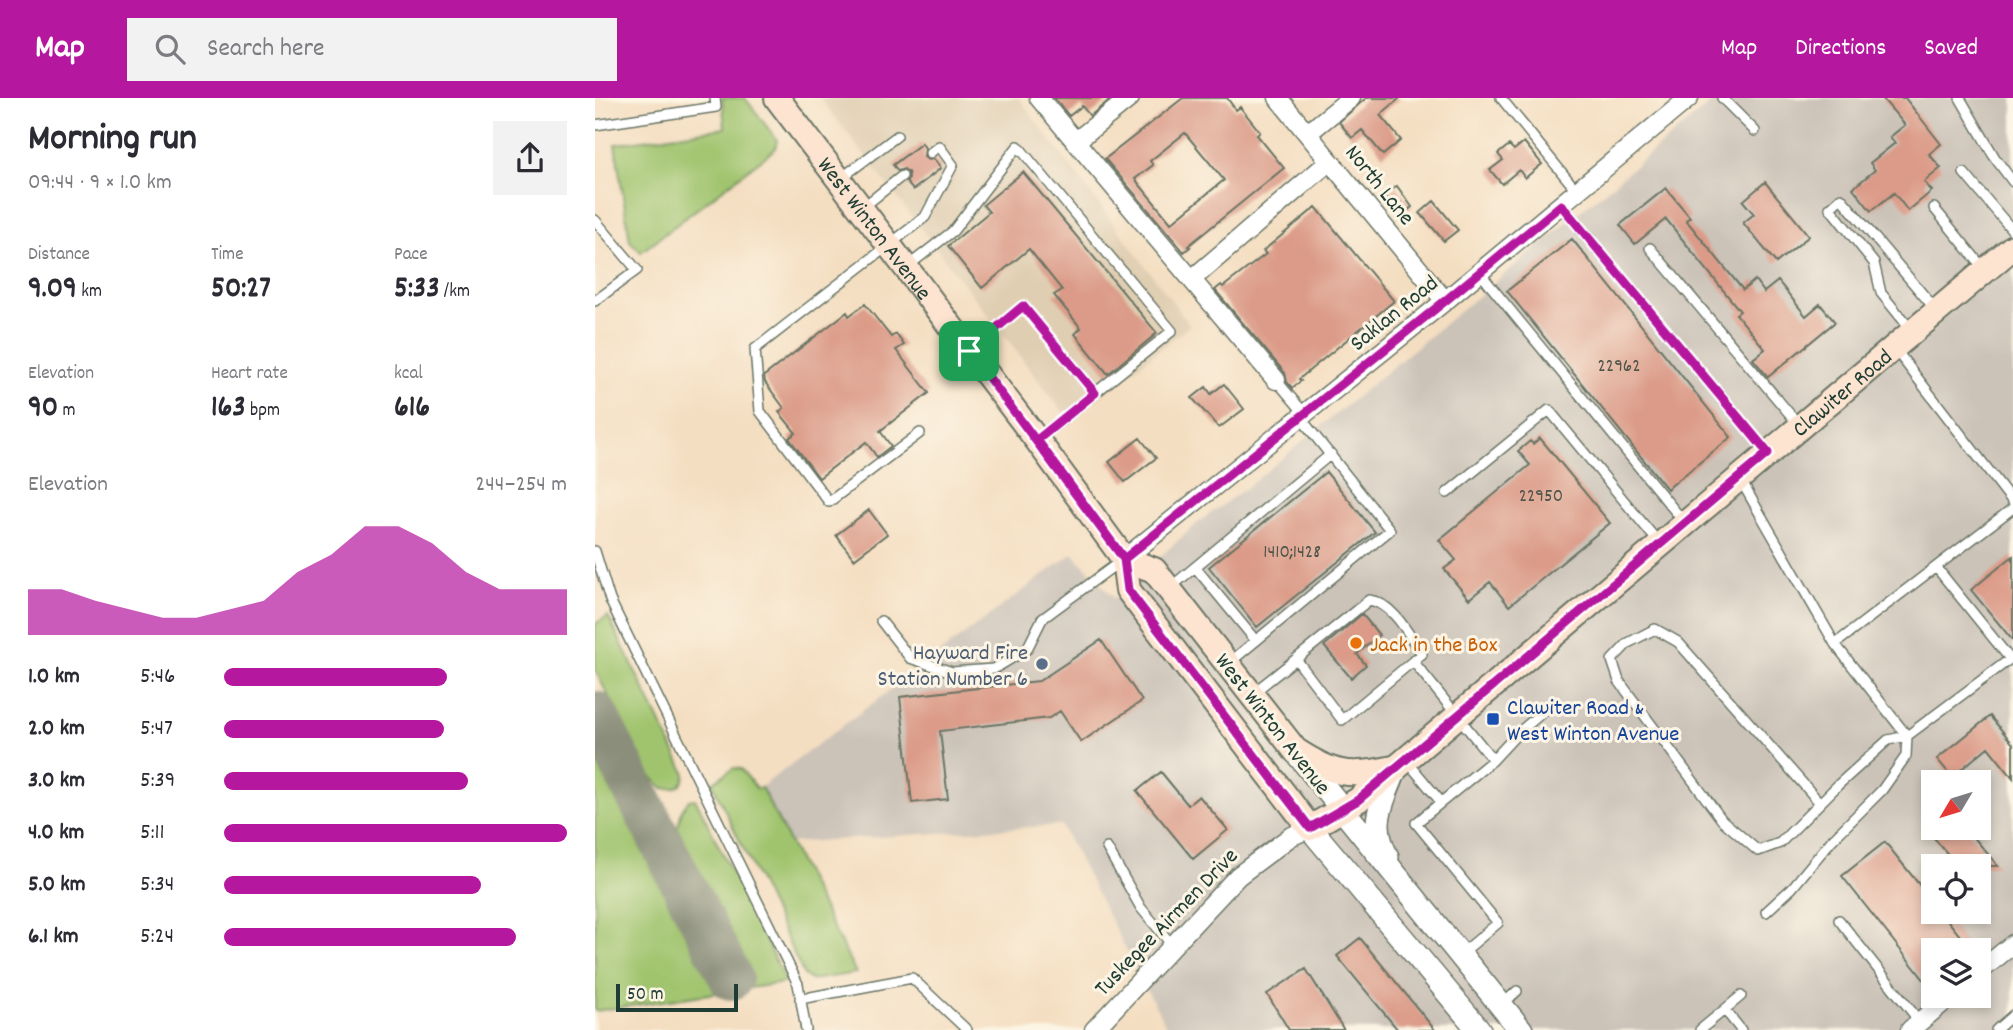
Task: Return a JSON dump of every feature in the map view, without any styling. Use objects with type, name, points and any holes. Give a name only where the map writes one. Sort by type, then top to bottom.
[{"type":"main road","name":"West Winton Avenue","points":[[777,98],[1124,559],[1128,590],[1310,828]]},
{"type":"main road","name":"Clawiter Road","points":[[1310,828],[1342,811],[1401,763],[2013,247]]},
{"type":"main road","name":"West Winton Avenue","points":[[1124,559],[1154,570],[1294,750]]},
{"type":"main road","points":[[1294,750],[1319,766],[1339,772],[1365,774],[1401,763]]},
{"type":"street","points":[[1039,98],[1276,380]]},
{"type":"street","points":[[1076,141],[1130,98]]},
{"type":"street","name":"North Lane","points":[[1278,98],[1445,301]]},
{"type":"street","points":[[1308,133],[1351,98]]},
{"type":"street","name":"Saklan Road","points":[[1124,559],[1480,273],[1689,98]]},
{"type":"street","points":[[1192,279],[1331,161]]},
{"type":"street","name":"West Winton Avenue","points":[[1294,750],[1460,955],[1509,998],[1521,1030]]},
{"type":"street","points":[[1400,881],[1378,840],[1377,818],[1401,763]]},
{"type":"street","name":"Tuskegee Airmen Drive","points":[[1094,1030],[1238,876],[1290,837],[1310,828]]},
{"type":"street","name":"West Winton Avenue","points":[[1310,828],[1479,1030]]},
{"type":"street","points":[[1991,962],[2013,944]]},
{"type":"street","points":[[1915,1026],[1937,1008]]},
{"type":"lane","points":[[595,125],[716,107],[715,98]]},
{"type":"lane","points":[[1501,98],[1577,191]]},
{"type":"lane","points":[[1722,98],[1755,131]]},
{"type":"lane","points":[[1960,98],[1995,158],[2013,181]]},
{"type":"lane","points":[[839,179],[897,136]]},
{"type":"lane","points":[[920,433],[829,502],[760,411],[755,349],[925,217],[953,165],[939,146],[930,153]]},
{"type":"lane","points":[[906,267],[953,231],[1018,146],[1172,331],[1037,440]]},
{"type":"lane","points":[[1964,173],[2013,231]]},
{"type":"lane","points":[[861,209],[902,176]]},
{"type":"lane","points":[[1913,331],[1881,293],[1874,263],[1829,208],[1842,198],[1937,311]]},
{"type":"lane","points":[[1561,205],[1768,453]]},
{"type":"lane","points":[[1934,208],[1985,270]]},
{"type":"lane","points":[[595,220],[637,270],[595,301]]},
{"type":"lane","points":[[1650,248],[1800,426]]},
{"type":"lane","points":[[1480,273],[1685,523]]},
{"type":"lane","points":[[969,351],[1023,306],[1095,393]]},
{"type":"lane","points":[[1893,348],[2013,502]]},
{"type":"lane","points":[[1228,664],[1390,530],[1276,380]]},
{"type":"lane","points":[[1447,493],[1549,410],[1660,545]]},
{"type":"lane","points":[[1169,588],[1331,454]]},
{"type":"lane","points":[[1739,478],[1835,644],[1907,736],[1906,756],[1882,790],[1831,841],[1792,888],[1766,912]]},
{"type":"lane","points":[[1835,644],[2013,508]]},
{"type":"lane","points":[[595,551],[610,600],[798,984],[806,1030]]},
{"type":"lane","points":[[881,621],[910,657],[951,673],[994,669],[1027,649],[1042,619],[1124,559]]},
{"type":"lane","points":[[1195,567],[1256,641]]},
{"type":"lane","points":[[1820,803],[1678,642],[1655,629],[1628,643],[1612,660],[1619,681],[1722,820],[1758,851],[1780,843],[1888,740],[1907,736],[2012,661],[1937,567]]},
{"type":"lane","points":[[1251,694],[1369,600],[1379,601],[1391,612],[1422,654],[1342,720],[1296,659]]},
{"type":"lane","points":[[1413,661],[1493,760]]},
{"type":"lane","points":[[1460,955],[1497,923],[1416,823],[1493,760],[1518,733],[1551,705]]},
{"type":"lane","points":[[1401,763],[1441,802]]},
{"type":"lane","points":[[1107,848],[1141,908],[1173,945]]},
{"type":"lane","points":[[1839,920],[1915,1026]]},
{"type":"lane","points":[[800,999],[912,978],[967,1030]]},
{"type":"lane","points":[[1700,1030],[1741,996]]},
{"type":"lane","points":[[1725,1010],[1741,1030]]},
{"type":"lane","points":[[1996,1030],[2013,1015]]},
{"type":"shaded area","points":[[820,98],[1019,98],[1190,325],[1070,421]]},
{"type":"shaded area","points":[[1717,98],[2013,98],[2013,1030],[1168,1030],[1061,825],[788,843],[761,787],[1073,553],[1114,598],[1200,521],[1250,485]]},
{"type":"green space","points":[[722,98],[745,98],[777,140],[775,149],[641,252],[630,241],[615,144],[725,128]]},
{"type":"green space","points":[[608,616],[685,773],[681,784],[675,788],[663,788],[648,773],[595,670],[595,624]]},
{"type":"green space","points":[[595,752],[713,985],[751,979],[677,831],[682,810],[689,800],[695,799],[785,980],[783,983],[595,1011]]},
{"type":"green space","points":[[734,768],[741,769],[757,789],[761,787],[856,973],[811,980],[804,975],[712,783]]},
{"type":"building","points":[[1054,98],[1112,98],[1090,116],[1082,106],[1069,116]]},
{"type":"building","points":[[1183,98],[1227,98],[1236,110],[1240,107],[1260,132],[1257,135],[1284,168],[1184,252],[1105,159]],"holes":[[[1185,133],[1224,180],[1171,223],[1135,179],[1153,165],[1150,161]]]},
{"type":"building","points":[[1366,98],[1400,98],[1380,115],[1401,140],[1383,155],[1362,130],[1352,138],[1339,122]]},
{"type":"building","points":[[1882,98],[1905,98],[1941,144],[1929,154],[1941,168],[1924,182],[1932,191],[1908,211],[1894,193],[1871,211],[1853,188],[1875,170],[1870,163],[1895,143],[1890,137],[1905,125]]},
{"type":"building","points":[[1524,142],[1542,164],[1525,178],[1519,170],[1502,184],[1490,170],[1503,160],[1498,154],[1509,145],[1514,150]]},
{"type":"building","points":[[922,143],[925,148],[924,157],[928,160],[934,159],[941,168],[913,190],[906,182],[909,178],[908,172],[904,169],[898,171],[893,165]]},
{"type":"building","points":[[1023,172],[1157,333],[1108,374],[1075,334],[1081,328],[1054,295],[1062,290],[1029,249],[982,288],[948,246],[989,212],[983,205]]},
{"type":"building","points":[[1765,182],[1809,236],[1776,263],[1743,223],[1754,214],[1743,201]]},
{"type":"building","points":[[1397,186],[1412,207],[1400,216],[1384,196]]},
{"type":"building","points":[[1666,188],[1690,217],[1686,220],[1743,290],[1755,280],[1764,292],[1778,281],[1806,316],[1820,304],[1835,322],[1768,377],[1753,359],[1765,349],[1736,314],[1740,311],[1666,219],[1635,244],[1620,225]]},
{"type":"building","points":[[1434,201],[1458,230],[1444,241],[1420,213]]},
{"type":"building","points":[[1316,207],[1394,301],[1299,379],[1301,381],[1292,388],[1285,373],[1215,290],[1221,285],[1223,287],[1266,254],[1263,251]]},
{"type":"building","points":[[1572,239],[1731,437],[1667,489],[1507,291]]},
{"type":"building","points":[[865,304],[891,337],[896,334],[904,345],[896,350],[929,393],[880,431],[891,446],[877,457],[866,442],[819,478],[789,438],[796,433],[779,412],[784,408],[765,382],[764,376],[847,312],[849,316]]},
{"type":"building","points":[[1224,384],[1244,409],[1219,428],[1192,398],[1206,387],[1211,394]]},
{"type":"building","points":[[1140,438],[1156,458],[1125,482],[1109,462]]},
{"type":"building","points":[[1540,438],[1610,523],[1509,606],[1490,582],[1469,599],[1444,569],[1456,560],[1439,540],[1530,465],[1518,451],[1530,441],[1533,444]]},
{"type":"building","points":[[1326,472],[1375,532],[1257,627],[1209,567]]},
{"type":"building","points":[[869,510],[887,534],[854,559],[836,535]]},
{"type":"building","points":[[2013,556],[2013,641],[1971,590]]},
{"type":"building","points":[[1362,614],[1379,635],[1357,654],[1366,665],[1351,678],[1324,646]]},
{"type":"building","points":[[1101,640],[1142,701],[1081,742],[1060,711],[1049,718],[940,731],[948,799],[912,803],[900,697],[1039,681]]},
{"type":"building","points":[[1990,716],[2013,744],[2013,778],[1988,747],[1960,770],[1946,770],[1937,759]]},
{"type":"building","points":[[1161,772],[1188,805],[1199,796],[1228,830],[1193,859],[1137,791]]},
{"type":"building","points":[[1936,840],[1976,840],[1988,854],[1948,854]]},
{"type":"building","points":[[1885,842],[1921,887],[1921,924],[1950,924],[1962,938],[1921,938],[1921,976],[1842,876]]},
{"type":"building","points":[[1360,938],[1435,1030],[1398,1030],[1337,956]]},
{"type":"building","points":[[1306,969],[1344,1030],[1289,1030],[1267,994]]},
{"type":"taxiway","points":[[595,713],[731,978]]},
{"type":"place","name":"Jack in the Box","points":[[1356,643]]},
{"type":"place","name":"Hayward Fire Station Number 6","points":[[1042,664]]},
{"type":"place","name":"Clawiter Road & West Winton Avenue","points":[[1493,719]]},
{"type":"route","points":[[969,351],[1023,306],[1095,393],[1037,440],[1124,559],[1561,205],[1768,453],[1358,800],[1310,828],[1128,590],[1124,559],[969,351]]}]
